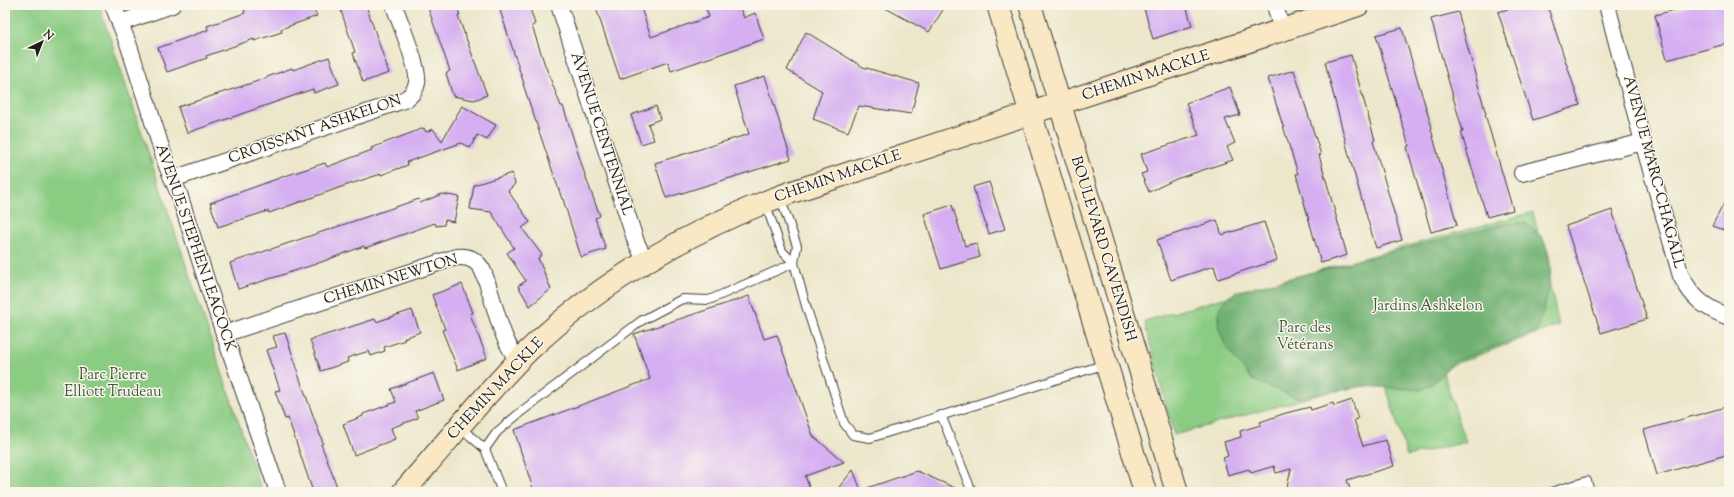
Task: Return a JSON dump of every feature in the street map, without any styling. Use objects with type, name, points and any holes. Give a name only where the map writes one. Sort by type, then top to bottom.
[{"type":"street","name":"AVENUE STEPHEN LEACOCK","points":[[113,5],[129,46],[159,142],[179,194],[224,334],[278,492]]},
{"type":"street","points":[[120,23],[172,5]]},
{"type":"street","name":"CROISSANT ASHKELON","points":[[173,179],[393,104],[408,97],[416,87],[417,74],[394,5]]},
{"type":"street","name":"AVENUE CENTENNIAL","points":[[559,5],[636,242],[646,262]]},
{"type":"street","name":"BOULEVARD CAVENDISH","points":[[998,5],[1145,492]]},
{"type":"street","name":"BOULEVARD CAVENDISH","points":[[1030,5],[1177,492]]},
{"type":"street","points":[[1276,5],[1282,31]]},
{"type":"street","name":"CHEMIN MACKLE","points":[[403,492],[519,361],[546,336],[587,302],[646,262],[703,230],[772,199],[1358,5]]},
{"type":"street","name":"AVENUE MARC-CHAGALL","points":[[1607,5],[1643,142],[1681,276],[1687,288],[1695,298],[1714,311],[1729,316]]},
{"type":"street","points":[[1522,173],[1643,142]]},
{"type":"street","name":"CHEMIN NEWTON","points":[[224,334],[461,256],[473,260],[482,269],[507,342],[519,361]]},
{"type":"lane","points":[[772,199],[782,251],[794,263]]},
{"type":"lane","points":[[772,199],[796,246],[794,263],[806,306],[844,423],[853,434],[870,438],[1106,364]]},
{"type":"lane","points":[[485,449],[497,432],[522,411],[640,321],[682,299],[709,300],[794,263]]},
{"type":"lane","points":[[941,415],[972,492]]},
{"type":"lane","points":[[459,427],[485,449],[502,492]]},
{"type":"lane","points":[[1551,492],[1587,481],[1590,492]]},
{"type":"green space","name":"Parc Pierre Elliott Trudeau","points":[[5,5],[99,5],[262,492],[5,492]]},
{"type":"green space","points":[[1533,212],[1559,325],[1442,369],[1466,442],[1407,456],[1383,377],[1174,435],[1144,321],[1348,262]]},
{"type":"green space","points":[[1526,223],[1543,238],[1550,264],[1547,298],[1537,331],[1453,362],[1435,382],[1421,390],[1364,386],[1297,398],[1252,380],[1226,347],[1218,326],[1220,306],[1235,292],[1503,224]]},
{"type":"building","points":[[260,5],[312,5],[317,16],[281,29],[282,32],[254,41],[254,39],[167,72],[158,48],[208,30],[207,26],[245,13],[244,10]]},
{"type":"building","points":[[339,5],[366,5],[389,73],[363,82],[353,53],[355,52]]},
{"type":"building","points":[[427,5],[456,5],[460,15],[458,16],[487,95],[474,100],[453,96],[446,73],[450,71]]},
{"type":"building","points":[[517,5],[529,5],[535,24],[532,26],[545,65],[561,106],[563,106],[600,216],[595,218],[606,249],[581,257],[563,199],[523,84],[500,10]]},
{"type":"building","points":[[595,5],[640,5],[651,37],[709,17],[705,5],[739,5],[744,18],[755,13],[764,39],[671,71],[668,62],[620,79]]},
{"type":"building","points":[[880,5],[946,5],[929,32]]},
{"type":"building","points":[[1143,5],[1186,5],[1192,26],[1153,39]]},
{"type":"building","points":[[1521,5],[1547,5],[1580,105],[1533,120],[1498,12]]},
{"type":"building","points":[[1694,5],[1729,5],[1729,43],[1667,60],[1655,15]]},
{"type":"building","points":[[1458,12],[1485,114],[1513,210],[1487,217],[1461,132],[1463,132],[1431,19]]},
{"type":"building","points":[[1402,28],[1432,128],[1431,129],[1457,225],[1431,232],[1407,147],[1409,146],[1376,35]]},
{"type":"building","points":[[806,32],[863,67],[919,83],[911,114],[859,106],[848,132],[813,119],[822,91],[787,70]]},
{"type":"building","points":[[1351,55],[1375,140],[1373,141],[1402,240],[1376,248],[1350,159],[1325,62]]},
{"type":"building","points":[[329,57],[339,84],[314,93],[313,89],[187,133],[178,107]]},
{"type":"building","points":[[1294,70],[1321,155],[1319,155],[1347,255],[1321,263],[1296,174],[1298,174],[1268,78]]},
{"type":"building","points":[[765,76],[791,159],[666,198],[655,163],[749,134],[734,86]]},
{"type":"building","points":[[1230,87],[1240,115],[1225,119],[1235,143],[1227,147],[1233,160],[1176,179],[1149,192],[1141,174],[1147,172],[1141,154],[1199,135],[1186,103]]},
{"type":"building","points":[[462,106],[496,125],[487,140],[477,135],[470,148],[461,143],[407,162],[408,165],[381,175],[344,186],[269,213],[268,211],[218,227],[210,203],[325,163],[327,167],[372,150],[371,148],[424,128],[426,132],[433,129],[442,141]]},
{"type":"building","points":[[656,106],[660,119],[648,124],[654,140],[641,144],[631,115]]},
{"type":"building","points":[[512,173],[515,184],[508,191],[530,222],[522,228],[542,255],[538,258],[551,289],[530,306],[518,286],[526,281],[507,253],[514,248],[491,212],[470,209],[474,185]]},
{"type":"building","points":[[989,182],[1005,229],[989,234],[973,187]]},
{"type":"building","points":[[442,194],[459,197],[454,222],[445,220],[444,225],[436,226],[435,223],[365,248],[364,246],[316,264],[238,289],[230,263],[419,199],[420,203]]},
{"type":"building","points":[[1729,194],[1729,232],[1712,226]]},
{"type":"building","points":[[952,205],[965,246],[976,243],[980,257],[941,269],[924,214]]},
{"type":"building","points":[[1612,210],[1647,319],[1601,333],[1566,226]]},
{"type":"building","points":[[1217,220],[1222,235],[1264,222],[1277,260],[1218,279],[1214,266],[1171,280],[1157,240]]},
{"type":"building","points":[[462,284],[473,313],[470,314],[487,358],[458,370],[442,330],[445,329],[432,295]]},
{"type":"building","points":[[749,296],[764,339],[777,335],[813,436],[844,462],[805,476],[811,492],[534,492],[514,430],[650,379],[634,334]]},
{"type":"building","points":[[412,310],[420,332],[404,338],[405,340],[384,347],[385,351],[371,356],[369,351],[347,358],[348,362],[321,371],[310,340],[375,319],[376,322]]},
{"type":"building","points":[[285,333],[323,443],[321,444],[339,492],[313,492],[288,418],[285,419],[275,391],[280,390],[266,350],[277,347],[273,336]]},
{"type":"building","points":[[434,373],[444,400],[415,411],[418,418],[391,428],[395,439],[354,455],[343,424],[363,416],[363,414],[396,402],[391,389]]},
{"type":"building","points":[[1352,400],[1358,419],[1354,420],[1363,446],[1386,440],[1394,466],[1347,480],[1351,492],[1286,492],[1291,469],[1276,473],[1274,466],[1251,473],[1249,469],[1228,475],[1223,458],[1228,456],[1224,442],[1241,437],[1240,431],[1261,425],[1260,422],[1286,413],[1310,407],[1311,410],[1333,403],[1334,406]]},
{"type":"building","points":[[1729,406],[1729,454],[1657,475],[1644,430]]},
{"type":"building","points":[[853,470],[861,490],[917,471],[964,492],[835,492]]},
{"type":"park label","name":"Jardins Ashkelon","points":[[1428,306]]},
{"type":"park label","name":"Parc des Vétérans","points":[[1305,336]]}]
